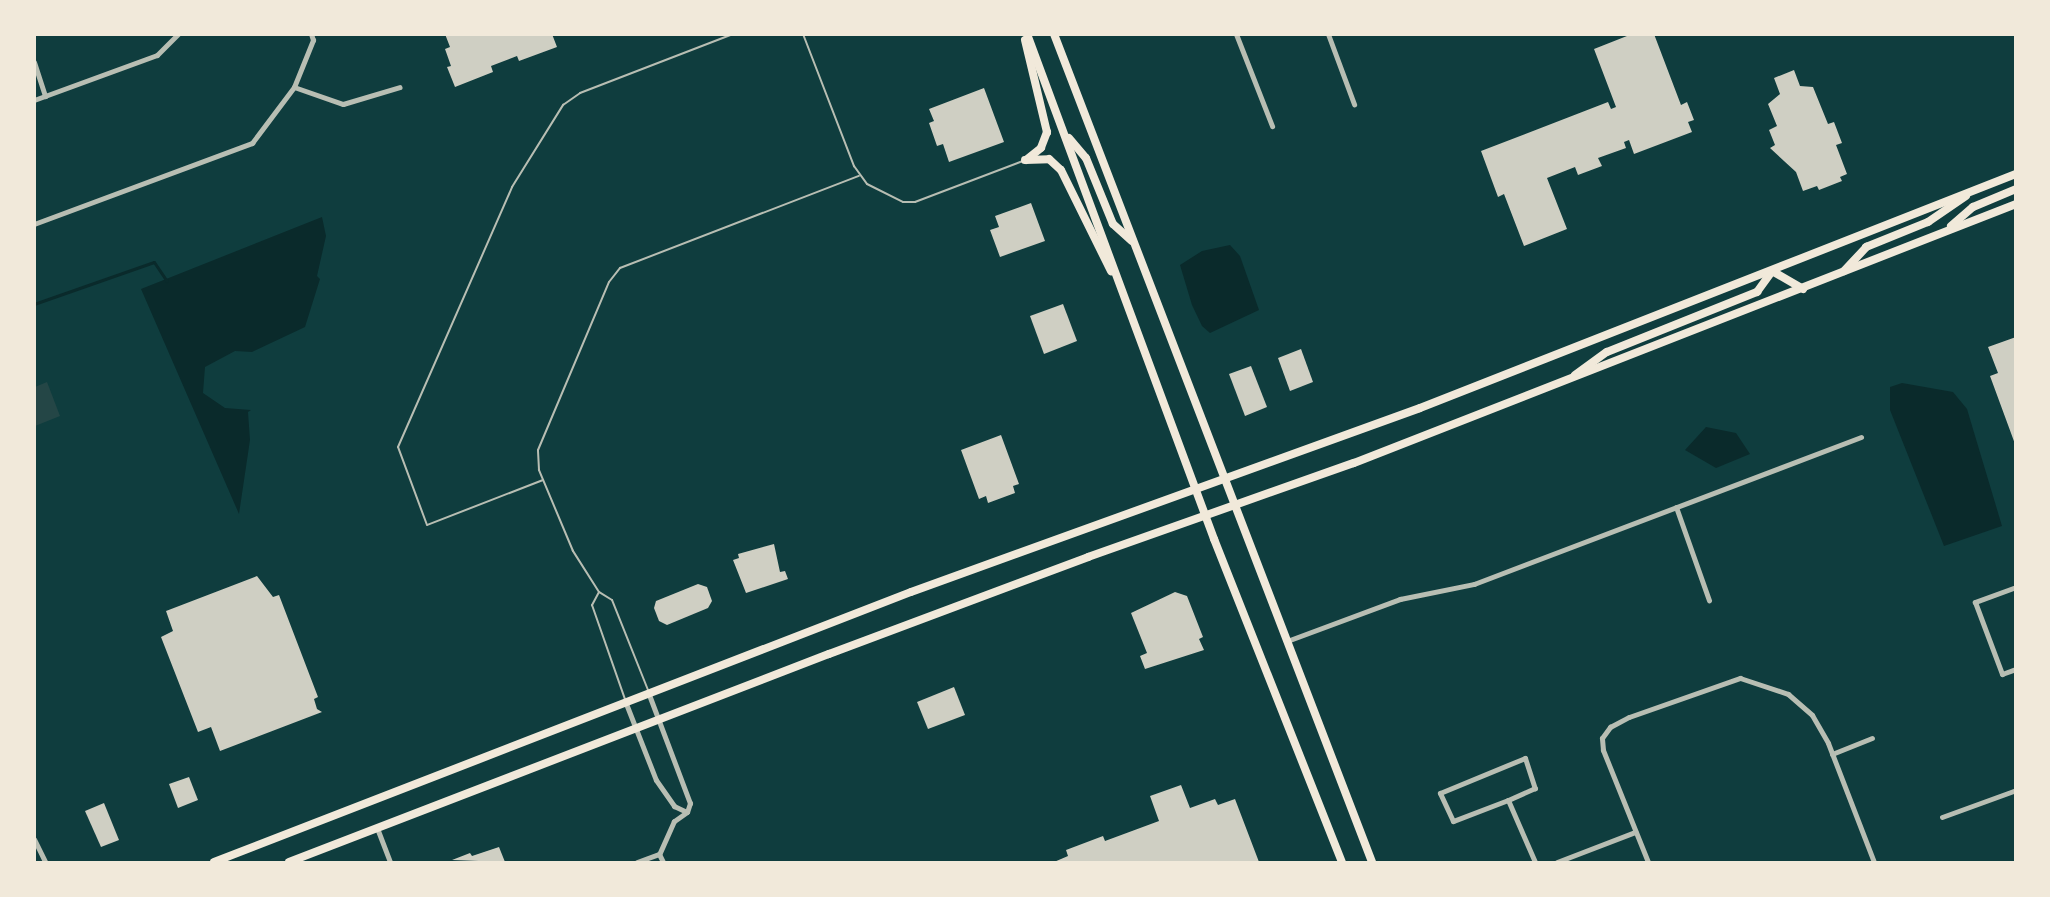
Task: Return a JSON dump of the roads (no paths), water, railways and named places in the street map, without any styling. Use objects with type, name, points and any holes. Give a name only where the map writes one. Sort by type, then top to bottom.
[{"type":"main road","points":[[1025,34],[1128,302],[1206,516],[1342,862]]},
{"type":"main road","points":[[1025,34],[1047,132],[1041,148],[1026,160]]},
{"type":"main road","points":[[1054,34],[1285,642],[1372,862]]},
{"type":"main road","points":[[1064,134],[1086,158],[1113,224],[1134,242]]},
{"type":"main road","points":[[1026,160],[1049,159],[1061,170],[1128,302]]},
{"type":"main road","points":[[214,862],[648,692],[1098,522],[1224,480],[1772,271],[2016,174]]},
{"type":"main road","points":[[1944,232],[1973,207],[2016,189]]},
{"type":"main road","points":[[1843,273],[1866,247],[1928,222],[1971,192]]},
{"type":"main road","points":[[289,862],[634,727],[1565,383],[2016,204]]},
{"type":"main road","points":[[1772,271],[1803,289]]},
{"type":"main road","points":[[1565,383],[1607,351],[1756,292],[1772,271]]},
{"type":"street","points":[[34,100],[157,55],[178,34]]},
{"type":"street","points":[[1236,34],[1272,126]]},
{"type":"street","points":[[1328,34],[1354,104]]},
{"type":"street","points":[[34,224],[252,143],[294,87],[312,37]]},
{"type":"street","points":[[34,62],[45,96]]},
{"type":"street","points":[[294,87],[343,104],[400,87]]},
{"type":"street","points":[[1285,642],[1400,599],[1474,584],[1861,437]]},
{"type":"street","points":[[1676,507],[1709,600]]},
{"type":"street","points":[[2016,586],[1975,602],[2002,674],[2016,669]]},
{"type":"street","points":[[1648,862],[1603,750],[1602,738],[1610,727],[1629,717],[1740,678],[1788,694],[1812,715],[1832,754],[1874,862]]},
{"type":"street","points":[[637,862],[659,854],[674,821],[687,812],[690,803],[648,692]]},
{"type":"street","points":[[625,701],[656,780],[675,806],[687,812]]},
{"type":"street","points":[[1832,754],[1872,738]]},
{"type":"street","points":[[1522,757],[1535,788],[1508,800],[1453,821],[1440,793],[1522,757]]},
{"type":"street","points":[[1942,818],[2016,790]]},
{"type":"street","points":[[1508,800],[1535,862]]},
{"type":"street","points":[[377,828],[390,862]]},
{"type":"street","points":[[1557,862],[1635,832]]},
{"type":"street","points":[[34,838],[45,862]]},
{"type":"street","points":[[659,854],[663,862]]},
{"type":"lane","points":[[543,480],[427,525],[399,447],[512,187],[563,105],[580,93],[733,34]]},
{"type":"lane","points":[[803,34],[860,176],[888,196],[910,202],[1026,160]]},
{"type":"lane","points":[[648,692],[612,600],[599,592],[573,551],[543,480],[536,459],[538,450],[609,282],[620,268],[860,176]]},
{"type":"lane","points":[[599,592],[592,605],[625,701]]},
{"type":"waterway","points":[[34,304],[154,262],[167,281]]}]
